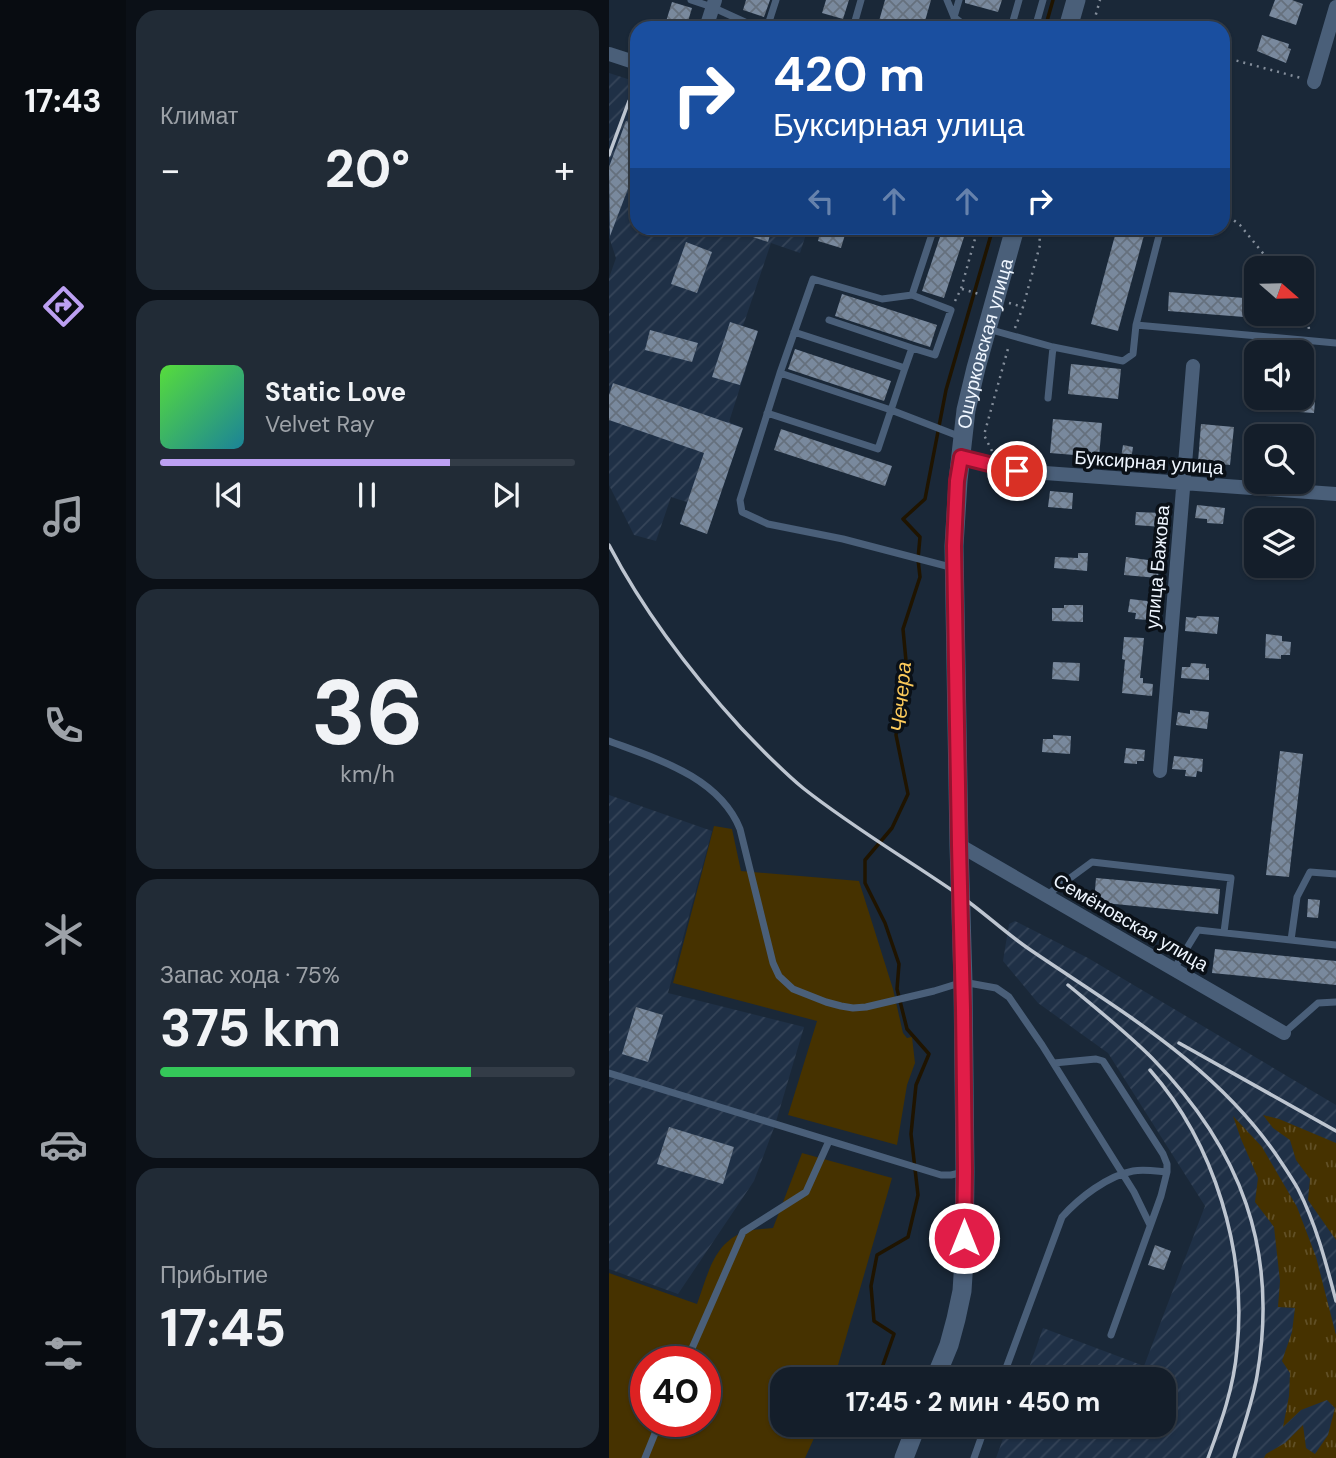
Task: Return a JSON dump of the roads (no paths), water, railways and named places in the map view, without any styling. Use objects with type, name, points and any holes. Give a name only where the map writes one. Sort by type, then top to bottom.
[{"type":"street","points":[[1070,21],[1076,0]]},
{"type":"street","points":[[708,21],[713,3]]},
{"type":"street","points":[[1314,82],[1336,7]]},
{"type":"street","points":[[609,54],[630,61]]},
{"type":"street","name":"Ошурковская улица","points":[[940,1367],[949,1345],[962,1291],[964,1260],[963,982],[955,569],[957,481],[966,410],[1013,235]]},
{"type":"street","name":"улица Бажова","points":[[1160,771],[1193,366]]},
{"type":"street","name":"Буксирная улица","points":[[961,457],[1017,471],[1184,476],[1336,494]]},
{"type":"street","name":"Семёновская улица","points":[[959,845],[1284,1033]]},
{"type":"street","points":[[904,1458],[912,1437]]},
{"type":"lane","points":[[691,0],[713,3],[745,21]]},
{"type":"lane","points":[[769,21],[776,0]]},
{"type":"lane","points":[[855,21],[861,0]]},
{"type":"lane","points":[[947,0],[954,17],[959,21]]},
{"type":"lane","points":[[954,17],[959,0]]},
{"type":"lane","points":[[1013,21],[1019,0]]},
{"type":"lane","points":[[1037,21],[1042,0]]},
{"type":"lane","points":[[912,295],[932,235]]},
{"type":"lane","points":[[987,329],[1053,347],[1123,361],[1133,354],[1136,325],[1159,235]]},
{"type":"lane","points":[[829,320],[935,355],[951,310],[912,295],[882,299],[813,279],[740,500],[742,512],[768,524],[843,539],[955,569]]},
{"type":"lane","points":[[1136,325],[1336,342]]},
{"type":"lane","points":[[794,332],[905,368]]},
{"type":"lane","points":[[1048,398],[1053,347]]},
{"type":"lane","points":[[767,413],[878,449],[912,348]]},
{"type":"lane","points":[[780,373],[891,410],[963,438]]},
{"type":"lane","points":[[609,741],[674,767],[716,793],[726,804],[740,829],[773,963],[785,983],[804,994],[853,1008],[963,982],[990,986],[1009,997],[1123,1174],[1150,1225]]},
{"type":"lane","points":[[1047,896],[1092,862],[1231,878],[1224,932]]},
{"type":"lane","points":[[1291,940],[1297,897],[1310,872],[1336,874]]},
{"type":"lane","points":[[1174,970],[1198,930],[1336,945]]},
{"type":"lane","points":[[1284,1033],[1318,1003],[1336,1002]]},
{"type":"lane","points":[[1053,1063],[1097,1059],[1103,1061],[1167,1164],[1161,1196],[1111,1335]]},
{"type":"lane","points":[[609,1073],[941,1175],[965,1171]]},
{"type":"lane","points":[[692,1346],[743,1232],[806,1192],[829,1141]]},
{"type":"lane","points":[[1006,1367],[1062,1217],[1084,1196],[1123,1174],[1142,1170],[1167,1172]]},
{"type":"lane","points":[[645,1458],[654,1437]]},
{"type":"lane","points":[[974,1458],[981,1437]]},
{"type":"waterway","name":"Чечера","points":[[1047,21],[1053,0]]},
{"type":"waterway","name":"Чечера","points":[[882,1367],[894,1334],[874,1321],[871,1286],[877,1255],[908,1237],[918,1195],[911,1134],[916,1085],[929,1054],[907,1029],[897,989],[899,964],[885,923],[865,883],[865,860],[892,828],[908,794],[896,735],[906,661],[903,629],[920,577],[920,537],[903,519],[925,499],[946,390],[991,235]]},
{"type":"railway","points":[[609,155],[629,101]]},
{"type":"railway","points":[[609,545],[637,594],[686,663],[741,728],[787,774],[841,816],[959,895],[1022,944],[1167,1044],[1229,1098],[1256,1128],[1298,1189],[1315,1230],[1336,1301]]},
{"type":"railway","points":[[1068,985],[1142,1048],[1183,1093],[1209,1128],[1230,1165],[1246,1204],[1257,1244],[1262,1286],[1262,1330],[1255,1386],[1234,1458]]},
{"type":"railway","points":[[1179,1043],[1336,1131]]},
{"type":"railway","points":[[1150,1070],[1173,1099],[1209,1165],[1222,1201],[1237,1275],[1239,1312],[1233,1377],[1208,1458]]}]
